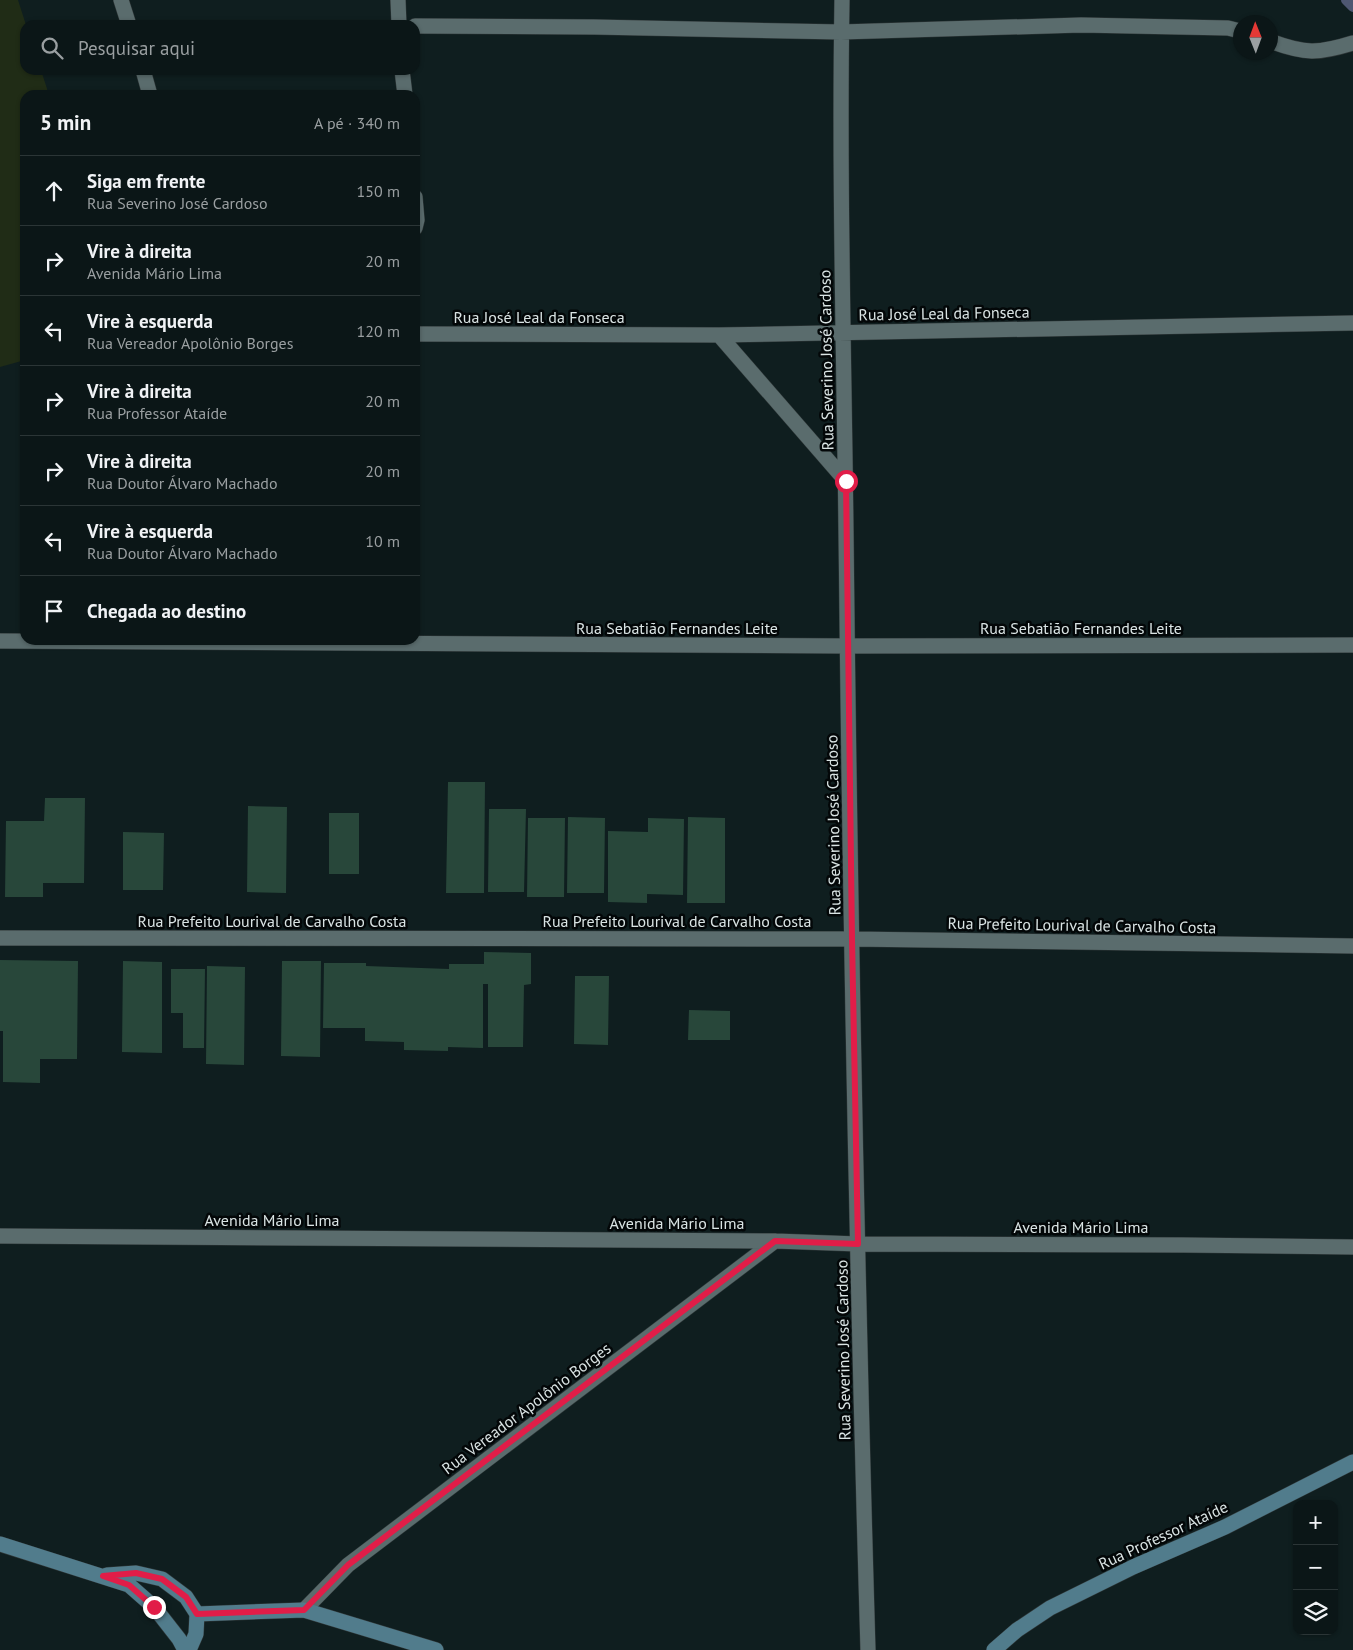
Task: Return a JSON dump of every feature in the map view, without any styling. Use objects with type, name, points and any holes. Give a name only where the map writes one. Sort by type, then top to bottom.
[{"type":"street","points":[[121,0],[127,20]]},
{"type":"street","points":[[398,0],[399,20]]},
{"type":"street","name":"Rua Severino José Cardoso","points":[[842,0],[843,333],[847,646],[859,1366],[868,1650]]},
{"type":"street","points":[[420,26],[841,32],[1081,25],[1233,29]]},
{"type":"street","points":[[1278,44],[1292,49],[1319,52],[1353,43]]},
{"type":"street","points":[[144,75],[149,90]]},
{"type":"street","points":[[403,75],[404,90]]},
{"type":"street","name":"Rua José Leal da Fonseca","points":[[420,334],[719,335],[1353,323]]},
{"type":"street","points":[[719,335],[846,481]]},
{"type":"street","name":"Rua Sebatião Fernandes Leite","points":[[0,641],[20,641]]},
{"type":"street","name":"Rua Sebatião Fernandes Leite","points":[[420,642],[847,646],[1353,645]]},
{"type":"street","name":"Rua Prefeito Lourival de Carvalho Costa","points":[[0,938],[852,939],[1353,946]]},
{"type":"street","name":"Avenida Mário Lima","points":[[0,1236],[1353,1247]]},
{"type":"street","name":"Rua Vereador Apolônio Borges","points":[[304,1610],[348,1565],[775,1241]]},
{"type":"street","name":"Rua Professor Ataíde","points":[[994,1650],[1017,1630],[1050,1608],[1133,1567],[1224,1527],[1353,1462]]},
{"type":"street","points":[[0,1544],[129,1585],[154,1607],[187,1650],[196,1634],[197,1614],[186,1597],[162,1579],[136,1573],[103,1576]]},
{"type":"street","points":[[197,1614],[304,1610],[436,1650]]},
{"type":"green space","points":[[0,0],[18,0],[24,20],[20,20],[20,75],[43,75],[47,90],[20,90],[20,361],[0,367]]},
{"type":"building","points":[[448,782],[485,782],[484,893],[446,893]]},
{"type":"building","points":[[45,798],[85,798],[84,883],[43,883],[43,897],[5,897],[6,821],[44,821]]},
{"type":"building","points":[[248,806],[287,807],[286,893],[247,892]]},
{"type":"building","points":[[489,809],[526,809],[524,892],[488,892]]},
{"type":"building","points":[[329,813],[359,813],[359,874],[329,874]]},
{"type":"building","points":[[568,817],[605,818],[604,893],[567,893]]},
{"type":"building","points":[[688,817],[725,818],[725,903],[687,903]]},
{"type":"building","points":[[528,818],[565,818],[564,897],[527,897]]},
{"type":"building","points":[[648,818],[684,819],[683,895],[647,894],[647,903],[608,902],[608,831],[648,832]]},
{"type":"building","points":[[123,832],[164,833],[163,890],[123,890]]},
{"type":"building","points":[[484,952],[531,953],[531,984],[524,985],[523,1047],[488,1047],[488,984],[483,984],[483,1048],[448,1047],[448,1051],[404,1050],[404,1042],[365,1041],[365,1028],[323,1028],[324,963],[366,963],[366,966],[449,969],[449,964],[484,964]]},
{"type":"building","points":[[0,960],[78,961],[77,1059],[40,1059],[40,1083],[3,1082],[3,1031],[0,1031]]},
{"type":"building","points":[[123,961],[162,962],[162,1053],[122,1052]]},
{"type":"building","points":[[282,961],[321,961],[320,1057],[281,1056]]},
{"type":"building","points":[[207,966],[245,967],[244,1065],[206,1064]]},
{"type":"building","points":[[171,969],[205,969],[204,1048],[183,1048],[183,1013],[171,1013]]},
{"type":"building","points":[[575,976],[609,976],[608,1045],[574,1044]]},
{"type":"building","points":[[689,1010],[730,1011],[730,1040],[688,1040]]},
{"type":"waterway","points":[[1346,0],[1353,7]]},
{"type":"route","points":[[154,1607],[129,1585],[103,1576],[136,1573],[162,1579],[186,1597],[197,1614],[304,1610],[348,1565],[775,1241],[858,1244],[847,646],[846,481]]}]
